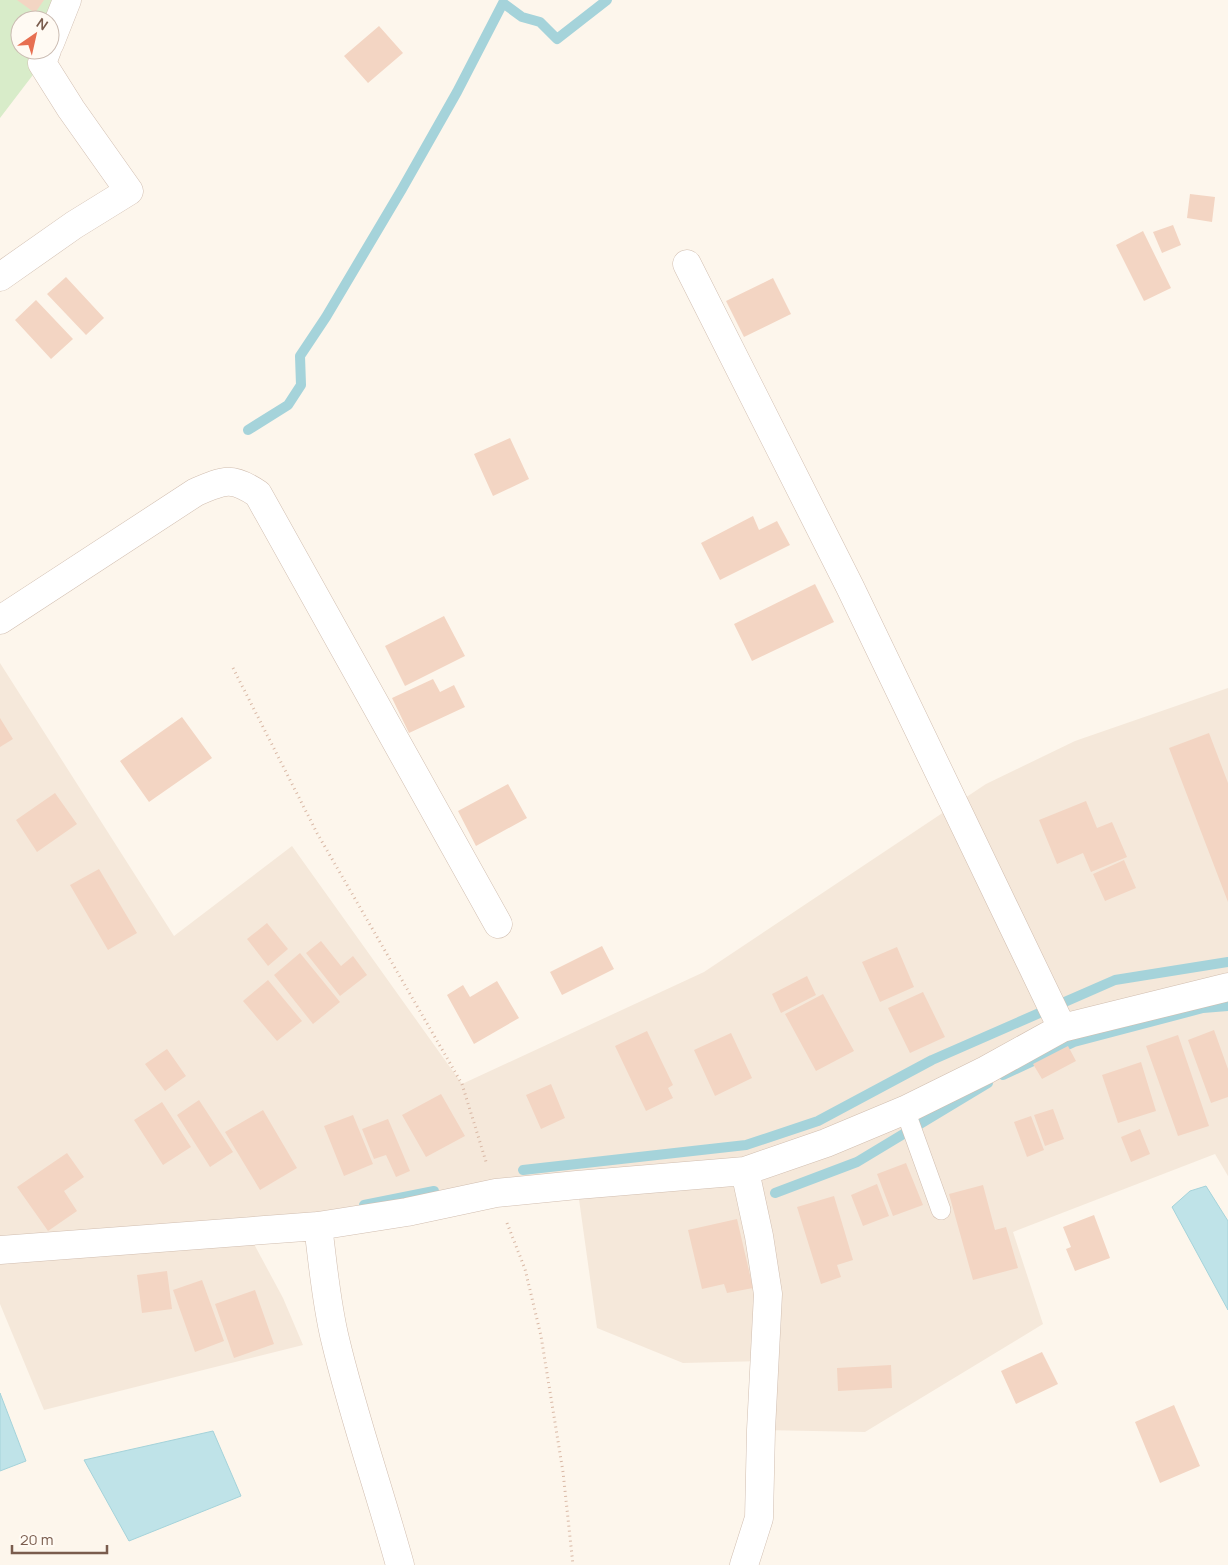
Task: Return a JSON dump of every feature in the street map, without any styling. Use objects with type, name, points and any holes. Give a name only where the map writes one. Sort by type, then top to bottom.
[{"type":"street","points":[[60,18],[67,0]]},
{"type":"street","points":[[0,277],[74,225],[129,191],[71,109],[42,63],[43,60]]},
{"type":"street","points":[[687,264],[850,587],[1056,1014]]},
{"type":"street","points":[[0,620],[196,492],[221,481],[244,484],[258,494],[498,924]]},
{"type":"street","points":[[0,1250],[318,1226],[407,1212],[496,1193],[577,1184],[745,1171],[826,1143],[910,1125],[986,1070],[1056,1014],[1228,987]]},
{"type":"street","points":[[744,1565],[759,1518],[768,1294],[759,1236],[745,1171]]},
{"type":"street","points":[[318,1226],[324,1282],[335,1338],[369,1464],[400,1565]]},
{"type":"lane","points":[[910,1125],[941,1210]]},
{"type":"path","points":[[233,668],[317,833],[462,1084],[496,1193],[525,1269],[541,1336],[563,1472],[573,1565]]},
{"type":"shaded area","points":[[0,663],[174,936],[292,846],[462,1084],[704,972],[986,784],[1075,741],[1228,688],[1228,1176],[1215,1154],[1013,1232],[1043,1324],[865,1432],[761,1430],[764,1361],[683,1363],[597,1328],[577,1185],[247,1231],[283,1298],[303,1345],[44,1410],[0,1304]]},
{"type":"green space","points":[[0,0],[67,0],[58,10],[10,10],[10,60],[43,60],[0,118]]},
{"type":"water","points":[[1206,1186],[1228,1221],[1228,1310],[1172,1207],[1190,1191]]},
{"type":"water","points":[[0,1393],[26,1461],[0,1471]]},
{"type":"water","points":[[213,1431],[241,1496],[129,1541],[84,1460]]},
{"type":"building","points":[[17,0],[44,0],[37,10],[31,10]]},
{"type":"building","points":[[379,26],[403,53],[368,83],[344,56]]},
{"type":"building","points":[[1190,194],[1215,197],[1212,222],[1187,218]]},
{"type":"building","points":[[1173,225],[1181,245],[1162,253],[1153,232]]},
{"type":"building","points":[[1143,231],[1171,288],[1144,301],[1116,245]]},
{"type":"building","points":[[66,277],[104,318],[86,335],[47,294]]},
{"type":"building","points":[[773,278],[791,314],[744,337],[726,301]]},
{"type":"building","points":[[36,300],[73,339],[51,359],[15,320]]},
{"type":"building","points":[[510,438],[529,479],[493,496],[474,454]]},
{"type":"building","points":[[753,516],[759,530],[777,521],[790,545],[720,580],[701,543]]},
{"type":"building","points":[[815,584],[834,622],[752,661],[734,624]]},
{"type":"building","points":[[444,616],[465,656],[405,686],[385,646]]},
{"type":"building","points":[[433,679],[440,692],[454,685],[465,707],[409,733],[392,698]]},
{"type":"building","points":[[182,717],[212,758],[149,802],[120,761]]},
{"type":"building","points":[[0,718],[13,739],[0,747]]},
{"type":"building","points":[[1209,733],[1228,783],[1228,902],[1169,748]]},
{"type":"building","points":[[508,784],[527,818],[476,846],[458,811]]},
{"type":"building","points":[[55,793],[77,824],[37,852],[16,820]]},
{"type":"building","points":[[1086,801],[1097,828],[1112,822],[1127,857],[1091,872],[1083,853],[1057,864],[1039,820]]},
{"type":"building","points":[[1124,860],[1136,888],[1105,901],[1093,874]]},
{"type":"building","points":[[99,869],[137,933],[108,950],[70,885]]},
{"type":"building","points":[[267,923],[288,949],[268,966],[247,939]]},
{"type":"building","points":[[321,941],[341,966],[353,956],[367,975],[340,996],[306,953]]},
{"type":"building","points":[[602,946],[614,969],[562,995],[550,972]]},
{"type":"building","points":[[897,947],[914,987],[880,1002],[862,962]]},
{"type":"building","points":[[300,953],[340,1002],[313,1024],[274,975]]},
{"type":"building","points":[[807,976],[816,995],[781,1013],[772,994]]},
{"type":"building","points":[[268,980],[302,1021],[277,1041],[243,1001]]},
{"type":"building","points":[[497,981],[519,1018],[474,1044],[447,995],[463,985],[470,997]]},
{"type":"building","points":[[923,992],[945,1037],[910,1053],[888,1008]]},
{"type":"building","points":[[823,994],[854,1051],[816,1071],[785,1014]]},
{"type":"building","points":[[1214,1030],[1228,1069],[1228,1097],[1211,1103],[1188,1040]]},
{"type":"building","points":[[647,1031],[673,1085],[668,1088],[673,1098],[646,1111],[615,1046]]},
{"type":"building","points":[[731,1033],[752,1078],[715,1096],[694,1050]]},
{"type":"building","points":[[1178,1035],[1209,1126],[1178,1136],[1146,1046]]},
{"type":"building","points":[[1068,1046],[1076,1061],[1042,1079],[1033,1064]]},
{"type":"building","points":[[167,1049],[186,1076],[165,1091],[145,1064]]},
{"type":"building","points":[[1141,1062],[1156,1111],[1118,1123],[1102,1075]]},
{"type":"building","points":[[551,1084],[565,1118],[541,1129],[526,1095]]},
{"type":"building","points":[[441,1094],[465,1136],[426,1157],[402,1115]]},
{"type":"building","points":[[199,1100],[233,1152],[210,1167],[177,1115]]},
{"type":"building","points":[[162,1102],[191,1147],[163,1165],[134,1120]]},
{"type":"building","points":[[1053,1109],[1064,1139],[1045,1146],[1034,1115]]},
{"type":"building","points":[[263,1110],[297,1168],[260,1190],[225,1132]]},
{"type":"building","points":[[353,1115],[373,1164],[344,1176],[324,1126]]},
{"type":"building","points":[[1031,1116],[1044,1150],[1027,1157],[1014,1122]]},
{"type":"building","points":[[388,1119],[410,1171],[396,1177],[386,1155],[374,1159],[362,1129]]},
{"type":"building","points":[[1140,1129],[1150,1154],[1131,1162],[1121,1137]]},
{"type":"building","points":[[67,1153],[84,1177],[64,1191],[77,1211],[48,1231],[17,1187]]},
{"type":"building","points":[[906,1163],[923,1205],[893,1216],[877,1174]]},
{"type":"building","points":[[877,1184],[889,1216],[863,1226],[851,1195]]},
{"type":"building","points":[[983,1185],[995,1230],[1006,1227],[1018,1268],[973,1280],[949,1194]]},
{"type":"building","points":[[834,1196],[853,1260],[837,1265],[841,1277],[821,1284],[797,1207]]},
{"type":"building","points":[[1094,1215],[1110,1258],[1075,1271],[1066,1249],[1071,1247],[1063,1227]]},
{"type":"building","points":[[737,1219],[753,1288],[727,1293],[724,1284],[702,1289],[688,1230]]},
{"type":"building","points":[[167,1271],[172,1309],[142,1313],[137,1275]]},
{"type":"building","points":[[202,1280],[224,1341],[195,1352],[173,1290]]},
{"type":"building","points":[[255,1290],[274,1344],[234,1358],[215,1304]]},
{"type":"building","points":[[1042,1352],[1058,1384],[1016,1404],[1001,1371]]},
{"type":"building","points":[[891,1365],[892,1388],[838,1391],[837,1368]]},
{"type":"building","points":[[1174,1405],[1200,1466],[1160,1483],[1135,1422]]},
{"type":"waterway","points":[[248,430],[288,405],[301,385],[300,356],[326,317],[402,189],[457,92],[503,3],[522,17],[540,22],[557,39],[607,0]]},
{"type":"waterway","points":[[523,1170],[746,1145],[818,1121],[932,1060],[1115,980],[1228,962]]},
{"type":"waterway","points":[[1003,1075],[1074,1042],[1203,1008],[1228,1006]]},
{"type":"waterway","points":[[775,1193],[857,1162],[988,1083]]},
{"type":"waterway","points":[[364,1205],[434,1191]]}]
